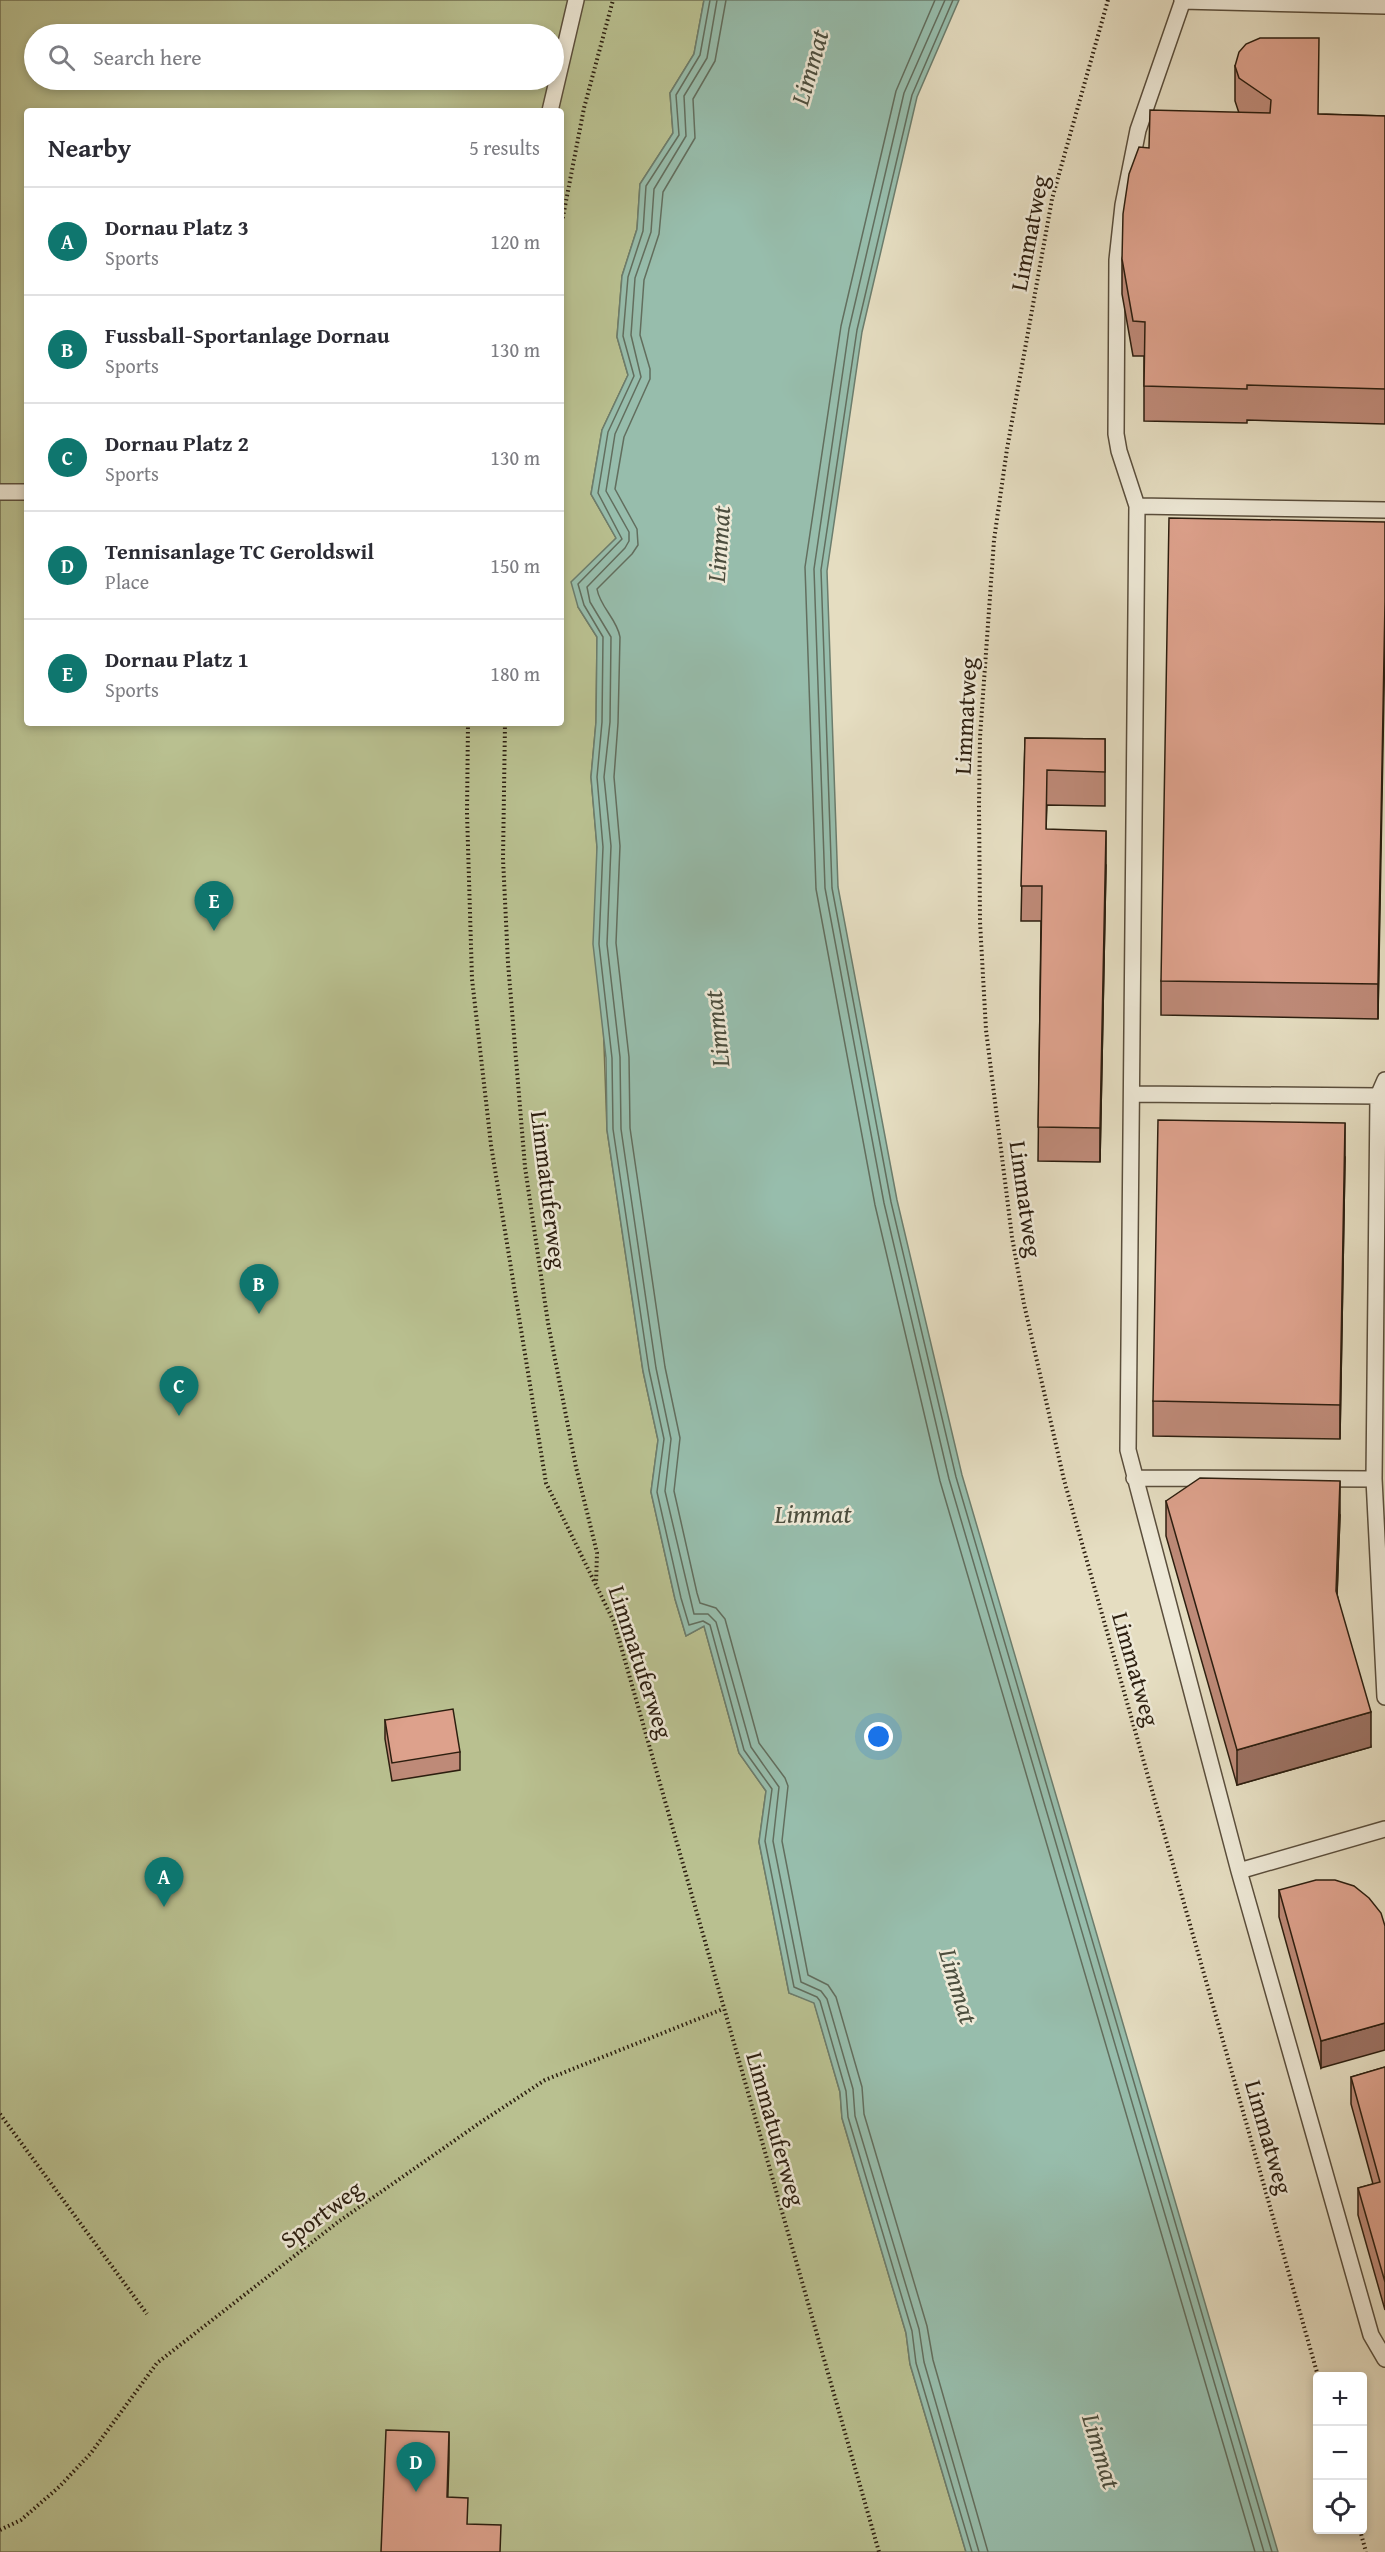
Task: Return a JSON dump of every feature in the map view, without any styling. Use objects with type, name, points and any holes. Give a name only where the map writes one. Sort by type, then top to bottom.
[{"type":"lane","points":[[564,51],[576,0]]},
{"type":"lane","points":[[1385,6],[1183,0],[1134,143],[1117,260],[1116,434],[1119,451],[1137,506],[1133,1094],[1127,1435],[1134,1478],[1239,1871],[1371,2335],[1385,2359]]},
{"type":"lane","points":[[551,108],[555,90]]},
{"type":"lane","points":[[0,492],[24,492]]},
{"type":"lane","points":[[1137,506],[1385,510]]},
{"type":"lane","points":[[1385,1080],[1378,1096],[1374,1479],[1385,1697]]},
{"type":"lane","points":[[1133,1094],[1378,1096]]},
{"type":"lane","points":[[1134,1478],[1374,1479]]},
{"type":"lane","points":[[1239,1871],[1385,1829]]},
{"type":"path","points":[[564,212],[584,108],[613,0]]},
{"type":"path","name":"Limmatweg","points":[[1108,0],[1052,199],[998,505],[980,737],[980,922],[986,1030],[1018,1270],[1064,1479],[1317,2372]]},
{"type":"path","points":[[468,726],[467,813],[472,979],[490,1145],[546,1483],[596,1586]]},
{"type":"path","name":"Limmatuferweg","points":[[505,726],[503,871],[508,963],[525,1167],[548,1323],[576,1467],[597,1553],[596,1586],[614,1622],[879,2552]]},
{"type":"path","name":"Sportweg","points":[[0,2530],[21,2520],[59,2487],[91,2453],[157,2362],[338,2222],[545,2080],[723,2008]]},
{"type":"path","points":[[0,2114],[147,2314]]},
{"type":"path","points":[[1361,2534],[1366,2552]]},
{"type":"shaded area","points":[[0,0],[704,0],[694,54],[670,93],[673,133],[640,184],[637,229],[622,276],[617,337],[628,375],[602,430],[591,494],[616,538],[578,607],[597,637],[596,722],[591,777],[597,847],[607,1130],[643,1371],[658,1440],[651,1492],[675,1599],[686,1636],[704,1626],[739,1753],[766,1791],[759,1842],[789,1993],[814,2002],[840,2092],[842,2118],[906,2333],[910,2364],[966,2552],[0,2552]]},
{"type":"water","name":"Limmat","points":[[704,0],[959,0],[917,97],[862,332],[827,571],[838,887],[897,1200],[962,1475],[1278,2552],[966,2552],[910,2364],[906,2333],[842,2118],[840,2092],[814,2003],[789,1993],[759,1842],[766,1791],[739,1753],[704,1626],[686,1636],[675,1599],[651,1492],[658,1440],[643,1371],[607,1130],[606,1058],[593,944],[597,847],[591,777],[596,722],[597,637],[578,607],[571,582],[616,538],[591,494],[602,430],[628,375],[617,337],[622,276],[637,229],[640,184],[673,133],[670,93],[694,54]]},
{"type":"building","points":[[1260,38],[1319,38],[1318,114],[1385,116],[1385,389],[1247,385],[1247,389],[1144,386],[1145,322],[1133,321],[1122,259],[1123,214],[1129,174],[1139,147],[1149,148],[1150,110],[1270,113],[1271,100],[1239,78],[1235,66],[1239,52],[1246,44]]},
{"type":"building","points":[[1169,518],[1385,522],[1378,984],[1161,981]]},
{"type":"building","points":[[1025,738],[1105,739],[1105,772],[1047,770],[1046,829],[1106,831],[1100,1128],[1038,1127],[1042,886],[1021,886]]},
{"type":"building","points":[[1158,1120],[1345,1123],[1340,1405],[1153,1401]]},
{"type":"building","points":[[1200,1478],[1340,1481],[1336,1591],[1371,1712],[1237,1750],[1166,1501]]},
{"type":"building","points":[[453,1709],[460,1752],[392,1763],[385,1720]]},
{"type":"building","points":[[1316,1880],[1335,1880],[1354,1886],[1369,1898],[1381,1913],[1385,1926],[1385,2023],[1321,2041],[1279,1890]]},
{"type":"building","points":[[1385,2067],[1385,2282],[1358,2188],[1380,2182],[1351,2077]]},
{"type":"building","points":[[386,2430],[449,2432],[447,2497],[468,2498],[467,2524],[501,2525],[500,2552],[381,2552]]},
{"type":"place","name":"Dornau Platz 1","points":[[214,931]]},
{"type":"place","name":"Fussball-Sportanlage Dornau","points":[[259,1314]]},
{"type":"place","name":"Dornau Platz 2","points":[[179,1416]]},
{"type":"place","name":"Dornau Platz 3","points":[[164,1907]]},
{"type":"place","name":"Tennisanlage TC Geroldswil","points":[[416,2492]]}]
